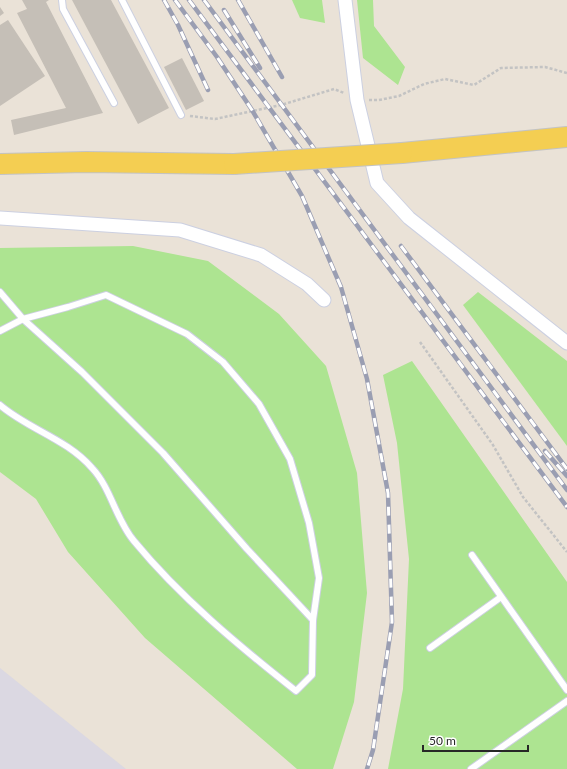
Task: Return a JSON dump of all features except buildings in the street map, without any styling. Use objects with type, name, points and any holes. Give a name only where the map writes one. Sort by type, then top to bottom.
[{"type":"main road","points":[[0,164],[86,162],[234,164],[402,152],[567,137]]},
{"type":"street","points":[[345,0],[357,100],[377,183],[409,218],[567,343]]},
{"type":"street","points":[[0,218],[180,230],[261,255],[307,284],[324,300]]},
{"type":"lane","points":[[62,0],[63,9],[114,103]]},
{"type":"lane","points":[[122,0],[181,115]]},
{"type":"lane","points":[[0,292],[23,319],[82,372],[163,453],[313,620]]},
{"type":"lane","points":[[0,331],[23,319],[106,295],[187,334],[223,362],[259,404],[290,459],[309,523],[319,578],[313,620],[312,675],[296,691],[258,662],[173,584],[133,540],[93,468],[67,446],[10,413],[0,405]]},
{"type":"lane","points":[[472,555],[567,690]]},
{"type":"lane","points":[[430,648],[501,597]]},
{"type":"lane","points":[[470,769],[567,701]]},
{"type":"path","points":[[181,115],[215,119],[283,104],[334,89],[357,100],[379,100],[400,96],[424,84],[445,79],[474,84],[501,68],[545,67],[567,73]]},
{"type":"path","points":[[420,342],[493,445],[523,497],[567,552]]},
{"type":"shaded area","points":[[0,668],[126,769],[0,769]]},
{"type":"green space","points":[[292,0],[322,0],[325,23],[300,18]]},
{"type":"green space","points":[[357,0],[373,0],[374,26],[405,67],[398,85],[363,58]]},
{"type":"green space","points":[[133,246],[208,261],[279,314],[326,366],[357,473],[367,593],[354,702],[333,769],[297,769],[145,638],[68,552],[36,499],[0,472],[0,248]]},
{"type":"green space","points":[[478,292],[567,361],[567,446],[463,305]]},
{"type":"green space","points":[[412,361],[567,582],[567,769],[388,769],[403,689],[409,559],[397,443],[383,375]]},
{"type":"railway","points":[[164,0],[178,25],[208,90]]},
{"type":"railway","points":[[175,0],[217,57],[252,110],[302,196],[341,287],[367,379],[388,493],[392,622],[373,750],[367,769]]},
{"type":"railway","points":[[189,0],[567,507]]},
{"type":"railway","points":[[204,0],[567,490]]},
{"type":"railway","points":[[238,0],[282,77]]},
{"type":"railway","points":[[224,10],[260,68]]},
{"type":"railway","points":[[401,246],[567,469]]},
{"type":"railway","points":[[545,451],[567,476]]}]
